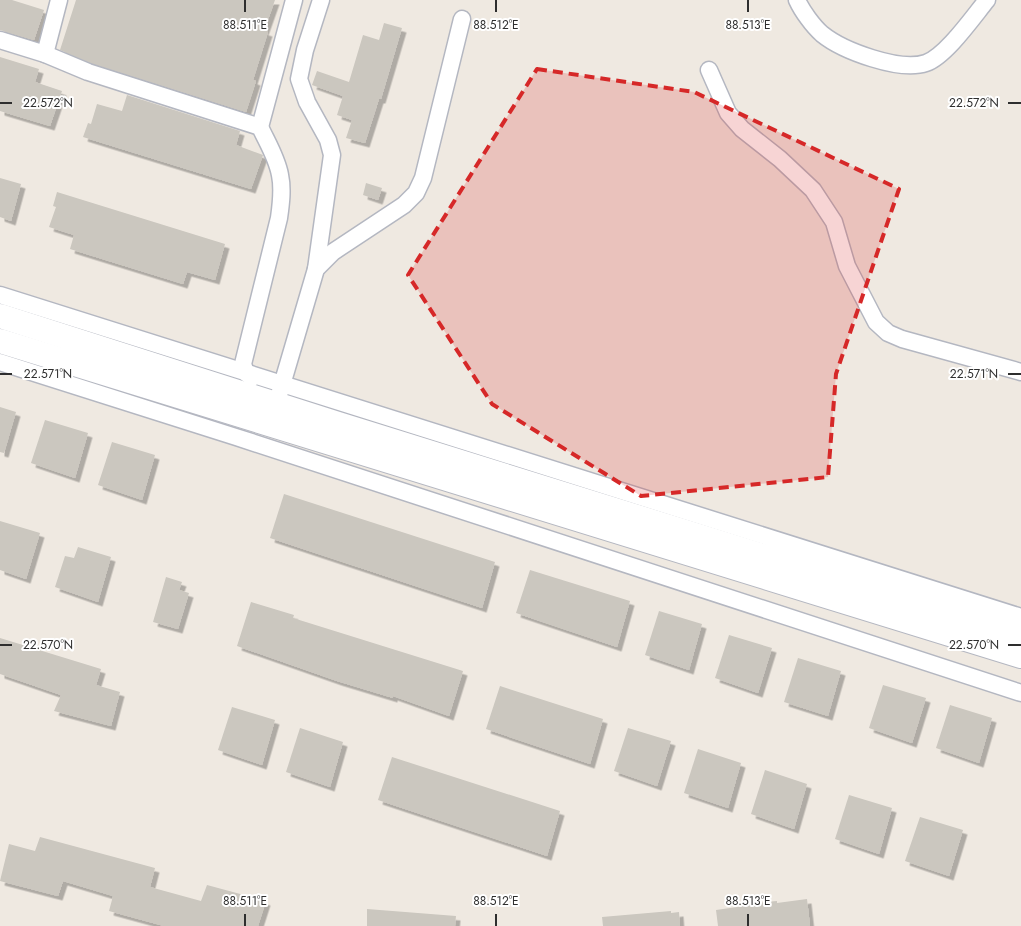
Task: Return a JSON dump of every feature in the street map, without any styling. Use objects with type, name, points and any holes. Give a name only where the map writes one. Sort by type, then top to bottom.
[{"type":"main road","points":[[0,316],[273,396],[1021,636]]},
{"type":"main road","points":[[0,341],[1021,656]]},
{"type":"street","points":[[45,54],[59,0]]},
{"type":"street","points":[[246,373],[244,359],[279,218],[282,195],[281,176],[277,162],[260,127],[294,0]]},
{"type":"street","points":[[273,396],[316,269],[332,155],[328,140],[307,102],[299,79],[305,50],[321,0]]},
{"type":"street","points":[[797,0],[822,33],[841,46],[880,62],[910,66],[927,63],[942,53],[987,0]]},
{"type":"street","points":[[316,269],[333,252],[404,205],[416,194],[423,178],[462,19]]},
{"type":"street","points":[[0,40],[45,54],[88,72],[260,127]]},
{"type":"street","points":[[709,70],[728,113],[793,170],[813,190],[824,205],[834,222],[847,266],[876,322],[888,333],[902,339],[1021,372]]},
{"type":"street","points":[[0,295],[246,373],[260,384],[262,390],[273,396],[1021,617]]},
{"type":"street","points":[[0,362],[1021,693]]},
{"type":"highlighted area","points":[[537,69],[694,92],[899,189],[836,374],[828,477],[641,496],[492,404],[408,275]]},
{"type":"building","points":[[0,0],[12,0],[44,10],[34,40],[0,30]]},
{"type":"building","points":[[76,0],[275,0],[264,31],[268,32],[253,80],[256,81],[246,112],[91,63],[60,50]]},
{"type":"building","points":[[384,23],[402,28],[381,99],[379,99],[365,143],[346,138],[352,120],[337,115],[343,96],[312,85],[317,71],[349,82],[363,35],[379,40]]},
{"type":"building","points":[[0,57],[39,69],[35,82],[62,91],[50,126],[0,111]]},
{"type":"building","points":[[127,95],[240,131],[236,145],[263,155],[251,189],[83,137],[88,123],[91,124],[97,104],[122,111]]},
{"type":"building","points":[[0,178],[21,184],[11,221],[0,217]]},
{"type":"building","points":[[366,183],[382,188],[378,200],[363,195]]},
{"type":"building","points":[[57,192],[225,244],[215,280],[187,272],[183,284],[70,249],[74,235],[49,227],[56,207],[53,206]]},
{"type":"building","points":[[0,407],[16,412],[4,453],[0,452]]},
{"type":"building","points":[[45,420],[88,433],[75,478],[31,463]]},
{"type":"building","points":[[112,442],[155,455],[142,500],[98,485]]},
{"type":"building","points":[[284,494],[495,562],[482,608],[270,538]]},
{"type":"building","points":[[0,521],[40,533],[26,579],[0,570]]},
{"type":"building","points":[[78,547],[111,557],[98,602],[55,587],[65,556],[74,558]]},
{"type":"building","points":[[530,570],[630,601],[617,647],[516,613]]},
{"type":"building","points":[[166,577],[182,582],[179,590],[189,593],[178,629],[153,622]]},
{"type":"building","points":[[251,602],[294,615],[293,618],[463,671],[449,716],[393,696],[393,698],[337,681],[237,646]]},
{"type":"building","points":[[659,611],[702,624],[689,670],[645,655]]},
{"type":"building","points":[[729,635],[772,648],[758,693],[715,678]]},
{"type":"building","points":[[0,638],[101,669],[96,685],[120,692],[111,726],[54,711],[61,695],[0,674]]},
{"type":"building","points":[[798,658],[841,671],[828,716],[784,702]]},
{"type":"building","points":[[883,685],[926,698],[912,743],[869,728]]},
{"type":"building","points":[[500,686],[603,719],[590,764],[486,729]]},
{"type":"building","points":[[950,705],[992,718],[979,763],[936,748]]},
{"type":"building","points":[[232,707],[275,720],[262,765],[218,750]]},
{"type":"building","points":[[300,728],[343,742],[330,787],[286,772]]},
{"type":"building","points":[[628,728],[671,741],[657,786],[614,771]]},
{"type":"building","points":[[698,749],[741,763],[728,808],[684,793]]},
{"type":"building","points":[[392,757],[560,811],[547,856],[378,800]]},
{"type":"building","points":[[765,770],[807,784],[794,829],[751,814]]},
{"type":"building","points":[[849,795],[892,808],[879,854],[835,839]]},
{"type":"building","points":[[920,817],[963,830],[949,876],[905,861]]},
{"type":"building","points":[[40,837],[155,868],[150,887],[201,901],[207,885],[266,901],[258,926],[164,926],[109,911],[113,896],[63,881],[58,896],[0,881],[9,844],[35,851]]},
{"type":"building","points":[[807,899],[810,926],[718,926],[716,910],[744,906],[743,904],[777,901],[777,903]]},
{"type":"building","points":[[367,909],[456,916],[455,926],[367,926]]},
{"type":"building","points":[[671,911],[671,913],[679,912],[680,926],[603,926],[602,917]]}]
